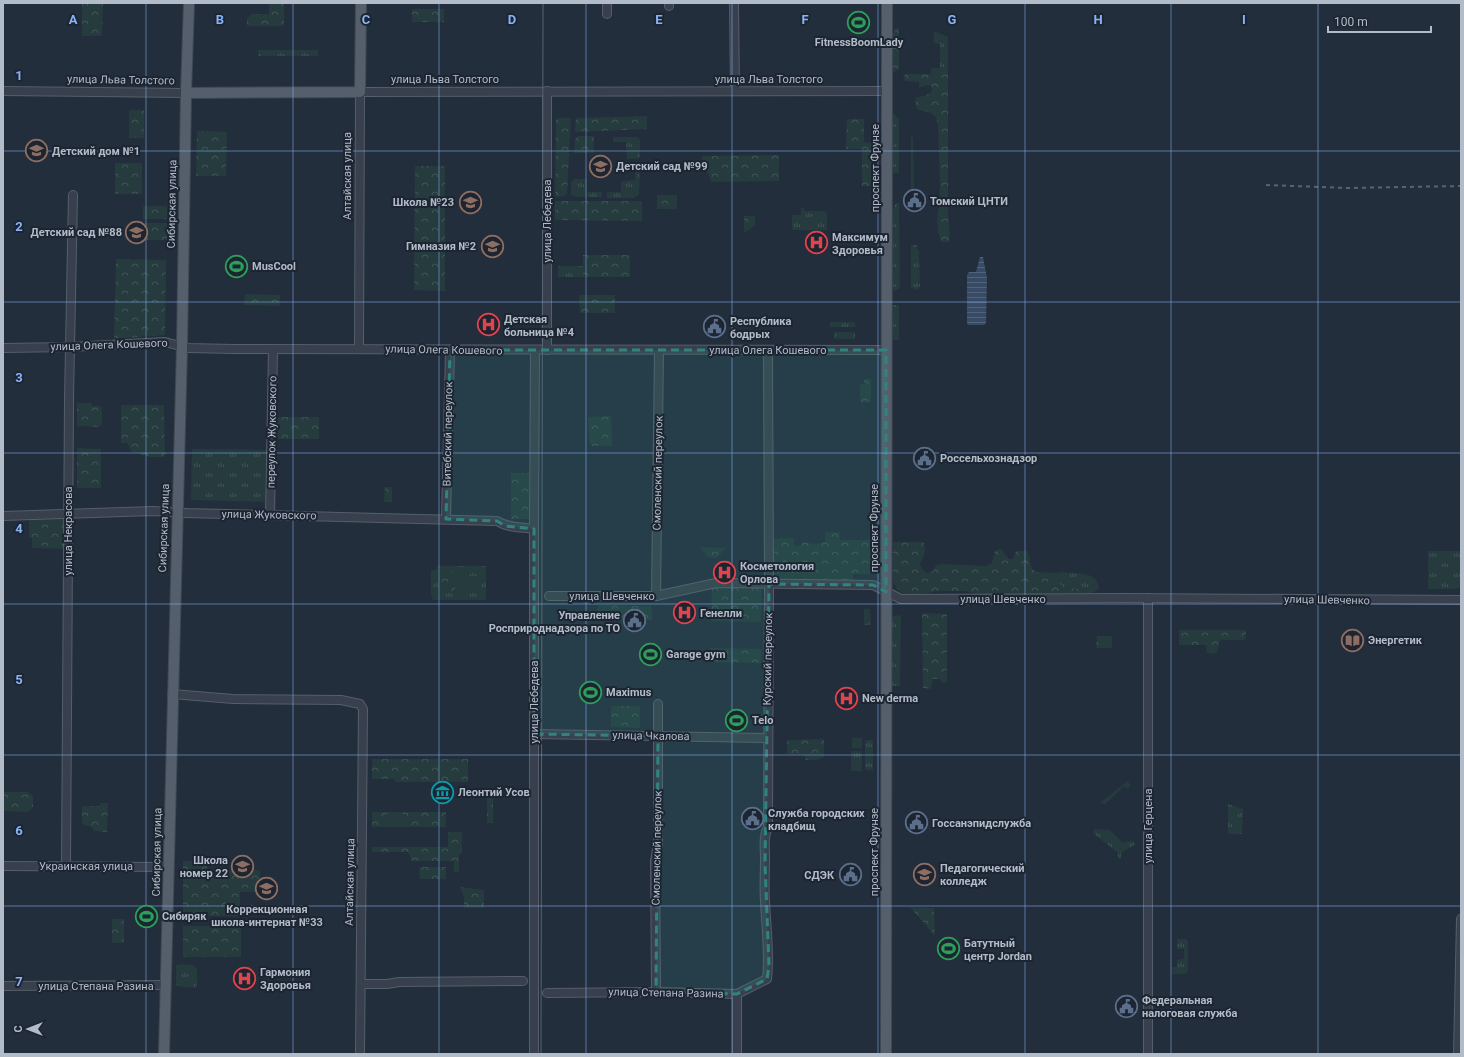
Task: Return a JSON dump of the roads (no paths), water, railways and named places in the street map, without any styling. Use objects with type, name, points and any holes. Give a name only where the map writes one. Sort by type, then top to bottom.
[{"type":"main road","name":"Сибирская улица","points":[[164,1054],[189,3]]},
{"type":"main road","name":"Алтайская улица","points":[[360,92],[361,3]]},
{"type":"main road","name":"проспект Фрунзе","points":[[886,1054],[887,3]]},
{"type":"main road","name":"улица Льва Толстого","points":[[186,92],[360,92]]},
{"type":"street","points":[[607,3],[607,14]]},
{"type":"street","points":[[734,3],[735,91]]},
{"type":"street","name":"улица Льва Толстого","points":[[360,92],[887,90]]},
{"type":"street","name":"улица Льва Толстого","points":[[3,91],[186,92]]},
{"type":"street","name":"улица Лебедева","points":[[547,350],[548,91]]},
{"type":"street","name":"Алтайская улица","points":[[359,349],[360,92]]},
{"type":"street","name":"улица Некрасова","points":[[66,867],[72,195]]},
{"type":"street","name":"улица Олега Кошевого","points":[[3,348],[70,347],[165,342],[194,348],[273,349],[886,350]]},
{"type":"street","name":"переулок Жуковского","points":[[270,515],[273,349]]},
{"type":"street","name":"Витебский переулок","points":[[446,519],[450,350]]},
{"type":"street","name":"улица Лебедева","points":[[534,1054],[535,350]]},
{"type":"street","name":"Смоленский переулок","points":[[656,596],[659,350]]},
{"type":"street","name":"Курский переулок","points":[[768,350],[768,827],[765,832],[765,901],[769,966]]},
{"type":"street","name":"улица Жуковского","points":[[3,516],[153,511],[497,521],[505,526],[519,526],[534,529]]},
{"type":"street","name":"улица Шевченко","points":[[549,596],[656,596],[697,588],[713,583],[873,585],[901,599],[1148,598],[1461,600]]},
{"type":"street","name":"улица Герцена","points":[[1148,598],[1148,1054]]},
{"type":"street","name":"Алтайская улица","points":[[172,694],[233,699],[341,700],[360,704],[363,709],[360,1054]]},
{"type":"street","name":"Смоленский переулок","points":[[656,992],[655,861],[658,844],[658,704]]},
{"type":"street","name":"улица Чкалова","points":[[534,734],[768,738]]},
{"type":"street","name":"Украинская улица","points":[[3,866],[168,867]]},
{"type":"street","points":[[1458,1054],[1461,919]]},
{"type":"street","name":"улица Степана Разина","points":[[548,993],[656,992],[737,994],[767,979],[769,966]]},
{"type":"street","points":[[361,984],[387,984],[399,982],[523,981]]},
{"type":"street","name":"улица Степана Разина","points":[[3,986],[165,985]]},
{"type":"street","points":[[737,994],[737,1054]]},
{"type":"water","points":[[980,257],[983,257],[987,278],[986,323],[984,325],[968,325],[967,275],[969,272],[976,272]]},
{"type":"tram line","points":[[541,1054],[543,3]]},
{"type":"railway","points":[[1266,185],[1348,188],[1461,186]]},
{"type":"place","name":"FitnessBoomLady","points":[[859,22]]},
{"type":"place","name":"Детский дом №1","points":[[37,151]]},
{"type":"place","name":"Детский сад №99","points":[[601,166]]},
{"type":"place","name":"Томский ЦНТИ","points":[[914,201]]},
{"type":"place","name":"Школа №23","points":[[470,202]]},
{"type":"place","name":"Детский сад №88","points":[[137,232]]},
{"type":"place","name":"Максимум Здоровья","points":[[816,243]]},
{"type":"place","name":"Гимназия №2","points":[[492,246]]},
{"type":"place","name":"MusCool","points":[[236,266]]},
{"type":"place","name":"Детская больница №4","points":[[489,325]]},
{"type":"place","name":"Республика бодрых","points":[[715,327]]},
{"type":"place","name":"Россельхознадзор","points":[[924,458]]},
{"type":"place","name":"Косметология Орлова","points":[[725,572]]},
{"type":"place","name":"Генелли","points":[[684,613]]},
{"type":"place","name":"Управление Росприроднадзора по ТО","points":[[635,621]]},
{"type":"place","name":"Энергетик","points":[[1352,640]]},
{"type":"place","name":"Garage gym","points":[[650,654]]},
{"type":"place","name":"Maximus","points":[[590,692]]},
{"type":"place","name":"New derma","points":[[847,698]]},
{"type":"place","name":"Telo","points":[[736,720]]},
{"type":"place","name":"Леонтий Усов","points":[[442,792]]},
{"type":"place","name":"Служба городских кладбищ","points":[[752,819]]},
{"type":"place","name":"Госсанэпидслужба","points":[[916,823]]},
{"type":"place","name":"Школа номер 22","points":[[243,866]]},
{"type":"place","name":"Педагогический колледж","points":[[925,874]]},
{"type":"place","name":"СДЭК","points":[[850,875]]},
{"type":"place","name":"Коррекционная школа-интернат №33","points":[[267,889]]},
{"type":"place","name":"Сибиряк","points":[[146,916]]},
{"type":"place","name":"Батутный центр Jordan","points":[[949,949]]},
{"type":"place","name":"Гармония Здоровья","points":[[244,978]]},
{"type":"place","name":"Федеральная налоговая служба","points":[[1127,1006]]}]
